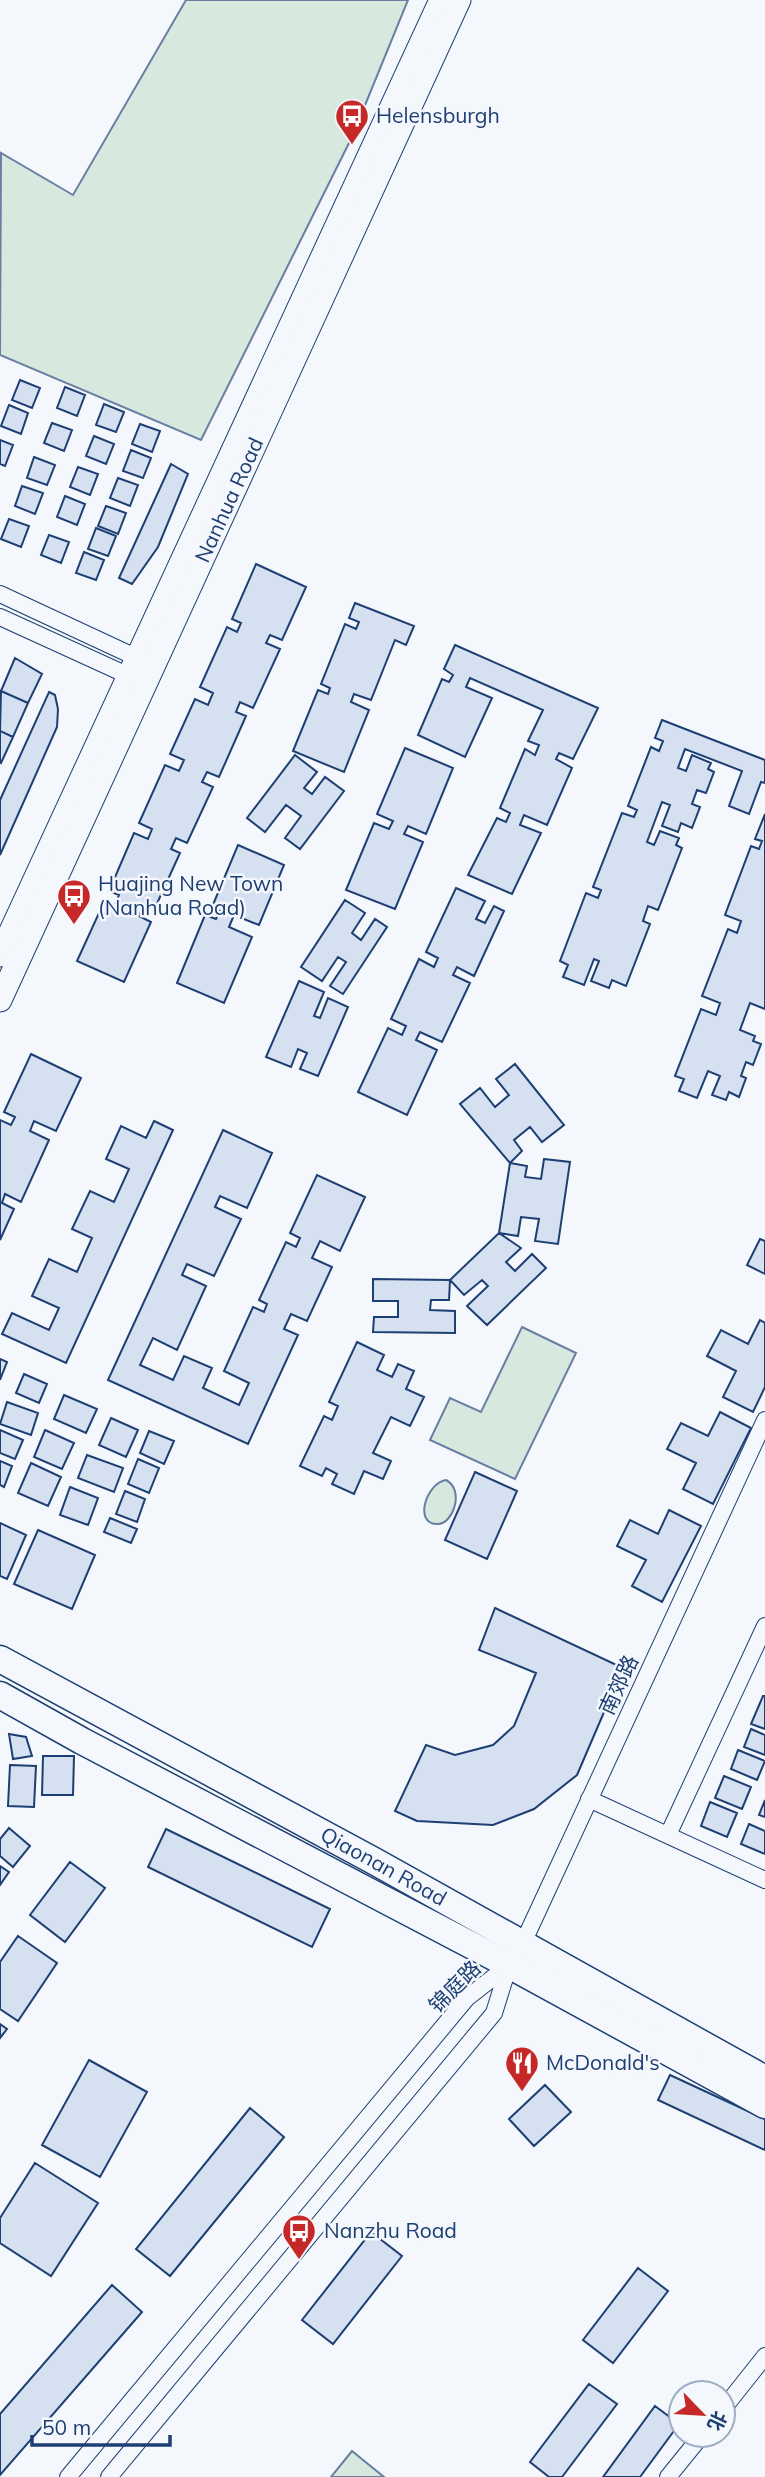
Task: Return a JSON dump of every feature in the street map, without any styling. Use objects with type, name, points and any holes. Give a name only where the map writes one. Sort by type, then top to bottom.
[{"type":"main road","name":"Qiaonan Road","points":[[0,1659],[523,1943],[765,2079]]},
{"type":"main road","name":"Qiaonan Road","points":[[0,1695],[82,1741],[509,1965],[765,2105]]},
{"type":"street","name":"Nanhua Road","points":[[0,1000],[141,670],[441,0]]},
{"type":"street","name":"Nanhua Road","points":[[0,955],[141,670],[459,0]]},
{"type":"street","points":[[0,594],[141,670]]},
{"type":"street","points":[[0,617],[141,670]]},
{"type":"street","name":"南郊路","points":[[509,1965],[523,1943],[765,1420]]},
{"type":"street","points":[[668,1835],[765,1626]]},
{"type":"street","points":[[589,1800],[765,1880]]},
{"type":"street","name":"锦庭路","points":[[68,2477],[467,1998],[509,1965]]},
{"type":"street","name":"锦庭路","points":[[109,2477],[494,2013],[509,1965]]},
{"type":"street","points":[[737,2391],[765,2356]]},
{"type":"street","points":[[668,2477],[691,2449]]},
{"type":"shaded area","points":[[186,0],[408,0],[352,137],[201,440],[0,355],[1,153],[73,195]]},
{"type":"shaded area","points":[[522,1327],[576,1353],[515,1479],[430,1440],[450,1398],[481,1412]]},
{"type":"shaded area","points":[[446,1480],[455,1491],[455,1506],[443,1523],[430,1523],[424,1511],[425,1503],[433,1488]]},
{"type":"shaded area","points":[[352,2451],[384,2477],[331,2477]]},
{"type":"building","points":[[20,380],[40,388],[32,408],[12,400]]},
{"type":"building","points":[[65,387],[85,395],[77,416],[57,408]]},
{"type":"building","points":[[104,404],[124,412],[116,432],[96,425]]},
{"type":"building","points":[[9,405],[28,413],[21,434],[1,426]]},
{"type":"building","points":[[52,423],[72,430],[64,451],[44,443]]},
{"type":"building","points":[[140,424],[160,431],[152,452],[132,444]]},
{"type":"building","points":[[94,436],[114,444],[106,464],[86,456]]},
{"type":"building","points":[[0,440],[13,445],[5,466],[0,464]]},
{"type":"building","points":[[131,450],[151,458],[143,478],[123,471]]},
{"type":"building","points":[[34,457],[55,465],[47,485],[27,478]]},
{"type":"building","points":[[171,464],[188,474],[158,547],[132,584],[119,578]]},
{"type":"building","points":[[78,467],[98,474],[90,495],[70,487]]},
{"type":"building","points":[[118,478],[138,485],[130,506],[110,498]]},
{"type":"building","points":[[22,486],[43,493],[35,514],[15,506]]},
{"type":"building","points":[[65,496],[85,504],[77,525],[57,517]]},
{"type":"building","points":[[106,506],[126,513],[118,534],[98,526]]},
{"type":"building","points":[[9,519],[29,526],[21,547],[1,539]]},
{"type":"building","points":[[96,528],[116,536],[108,556],[88,549]]},
{"type":"building","points":[[49,535],[69,542],[61,563],[41,555]]},
{"type":"building","points":[[84,552],[104,560],[96,580],[76,573]]},
{"type":"building","points":[[256,564],[306,587],[282,640],[270,635],[266,643],[280,649],[253,708],[240,702],[236,712],[246,716],[219,777],[207,772],[202,782],[213,787],[187,843],[176,838],[171,849],[180,853],[155,908],[144,904],[139,916],[151,922],[124,982],[77,961],[104,902],[114,907],[119,895],[109,891],[134,833],[148,839],[152,829],[139,823],[165,765],[179,771],[184,760],[170,754],[195,699],[208,705],[213,693],[200,687],[227,627],[237,632],[241,623],[232,619]]},
{"type":"building","points":[[355,603],[414,626],[406,645],[395,640],[371,700],[354,694],[351,702],[369,710],[344,772],[293,751],[318,690],[328,694],[330,688],[321,684],[345,624],[356,629],[359,622],[349,618]]},
{"type":"building","points":[[455,645],[598,708],[573,759],[559,753],[556,759],[572,768],[547,825],[524,815],[520,825],[541,833],[512,894],[468,875],[497,818],[506,822],[510,813],[500,808],[525,749],[535,755],[539,745],[528,741],[543,710],[470,678],[466,687],[492,698],[465,757],[418,735],[442,679],[449,682],[453,675],[444,669]]},
{"type":"building","points":[[15,658],[42,674],[28,703],[1,691]]},
{"type":"building","points":[[1,691],[28,703],[13,737],[0,731]]},
{"type":"building","points":[[49,692],[55,695],[58,709],[57,727],[0,855],[0,800]]},
{"type":"building","points":[[662,720],[765,760],[765,783],[761,782],[749,814],[729,806],[742,771],[685,749],[678,768],[686,771],[692,755],[711,763],[708,769],[714,772],[706,793],[697,790],[692,804],[700,807],[692,828],[681,823],[678,832],[662,826],[670,805],[662,802],[647,842],[654,845],[660,831],[679,838],[676,845],[682,848],[658,910],[648,906],[643,921],[650,924],[626,986],[612,980],[609,988],[591,981],[599,961],[594,959],[584,985],[563,977],[568,965],[560,961],[586,893],[598,898],[601,890],[593,887],[622,813],[634,817],[637,810],[628,806],[651,747],[659,751],[663,741],[655,738]]},
{"type":"building","points":[[0,731],[13,737],[1,763],[0,762]]},
{"type":"building","points":[[405,748],[453,768],[426,834],[408,826],[404,834],[423,842],[395,909],[346,890],[374,823],[389,829],[393,821],[377,814]]},
{"type":"building","points":[[295,755],[317,772],[304,788],[312,794],[325,777],[344,791],[300,849],[285,838],[301,816],[286,805],[265,832],[247,818]]},
{"type":"building","points":[[765,814],[765,1009],[750,1003],[740,1030],[755,1036],[753,1041],[761,1044],[753,1065],[746,1062],[741,1076],[746,1078],[739,1097],[729,1092],[726,1100],[712,1095],[720,1076],[708,1071],[697,1098],[679,1091],[684,1079],[675,1076],[701,1009],[716,1015],[720,1003],[702,996],[728,929],[737,933],[741,921],[725,915],[751,846],[759,849],[762,841],[755,839]]},
{"type":"building","points":[[238,845],[284,865],[259,925],[234,915],[229,927],[252,937],[224,1003],[177,983],[205,915],[216,919],[220,911],[212,907]]},
{"type":"building","points":[[456,888],[485,901],[476,919],[485,923],[494,906],[504,911],[474,976],[457,967],[453,975],[470,983],[442,1042],[420,1032],[416,1040],[437,1050],[407,1115],[358,1092],[388,1028],[402,1035],[406,1026],[391,1019],[419,959],[434,967],[438,958],[426,952]]},
{"type":"building","points":[[345,900],[365,913],[352,933],[361,940],[375,919],[387,927],[343,994],[330,986],[346,962],[338,957],[322,981],[301,967]]},
{"type":"building","points":[[299,981],[324,992],[314,1016],[320,1018],[328,998],[348,1007],[318,1076],[300,1069],[307,1053],[298,1049],[291,1067],[266,1057]]},
{"type":"building","points":[[31,1054],[81,1078],[56,1131],[34,1121],[30,1131],[49,1140],[21,1202],[5,1194],[2,1203],[14,1209],[0,1240],[0,1120],[11,1125],[15,1117],[4,1112]]},
{"type":"building","points":[[515,1064],[564,1125],[542,1142],[530,1127],[514,1140],[522,1151],[510,1163],[460,1104],[480,1088],[495,1107],[509,1095],[496,1079]]},
{"type":"building","points":[[154,1121],[173,1130],[66,1363],[2,1334],[12,1313],[49,1330],[59,1308],[32,1296],[49,1259],[77,1272],[92,1238],[72,1229],[90,1191],[114,1202],[129,1169],[106,1159],[121,1126],[146,1138]]},
{"type":"building","points":[[223,1130],[272,1153],[247,1208],[220,1196],[215,1207],[241,1219],[214,1276],[187,1264],[182,1275],[206,1286],[177,1350],[153,1338],[140,1365],[173,1380],[184,1356],[212,1368],[203,1388],[239,1405],[249,1383],[224,1371],[253,1307],[264,1312],[267,1304],[259,1300],[286,1242],[296,1247],[300,1238],[290,1233],[317,1175],[365,1197],[340,1251],[320,1241],[312,1258],[332,1267],[307,1321],[291,1314],[284,1329],[298,1335],[248,1444],[108,1380]]},
{"type":"building","points":[[544,1159],[570,1162],[558,1244],[535,1241],[539,1219],[521,1217],[518,1236],[499,1233],[510,1163],[527,1166],[525,1177],[541,1179]]},
{"type":"building","points":[[499,1233],[521,1248],[506,1262],[515,1271],[532,1254],[546,1268],[487,1325],[467,1306],[488,1286],[482,1280],[464,1295],[450,1280]]},
{"type":"building","points":[[760,1239],[765,1241],[765,1274],[747,1265]]},
{"type":"building","points":[[373,1279],[450,1280],[449,1300],[431,1300],[430,1310],[455,1311],[455,1333],[373,1332],[374,1317],[398,1317],[398,1301],[373,1301]]},
{"type":"building","points":[[760,1320],[765,1323],[765,1387],[753,1412],[723,1397],[736,1371],[707,1356],[721,1330],[748,1344]]},
{"type":"building","points":[[357,1342],[384,1355],[377,1370],[392,1377],[398,1364],[414,1371],[406,1389],[424,1397],[410,1426],[391,1417],[373,1453],[391,1461],[383,1479],[364,1471],[354,1494],[332,1484],[337,1474],[326,1468],[322,1476],[300,1466],[324,1416],[332,1420],[338,1406],[329,1402]]},
{"type":"building","points":[[0,1359],[7,1362],[0,1380]]},
{"type":"building","points":[[24,1374],[47,1384],[39,1403],[16,1393]]},
{"type":"building","points":[[64,1395],[97,1409],[86,1433],[54,1419]]},
{"type":"building","points":[[7,1402],[38,1413],[31,1435],[0,1424]]},
{"type":"building","points":[[720,1412],[751,1428],[713,1504],[683,1489],[696,1463],[667,1449],[681,1423],[708,1436]]},
{"type":"building","points":[[111,1418],[138,1430],[126,1457],[99,1445]]},
{"type":"building","points":[[0,1430],[23,1440],[15,1459],[0,1453]]},
{"type":"building","points":[[45,1430],[74,1443],[62,1469],[34,1457]]},
{"type":"building","points":[[149,1431],[174,1441],[164,1464],[140,1453]]},
{"type":"building","points":[[87,1455],[123,1468],[114,1492],[78,1478]]},
{"type":"building","points":[[138,1459],[159,1468],[149,1493],[128,1484]]},
{"type":"building","points":[[0,1461],[12,1466],[4,1487],[0,1485]]},
{"type":"building","points":[[31,1463],[61,1477],[48,1506],[18,1493]]},
{"type":"building","points":[[475,1472],[517,1491],[487,1559],[445,1540]]},
{"type":"building","points":[[70,1487],[98,1498],[88,1525],[60,1515]]},
{"type":"building","points":[[125,1491],[145,1499],[137,1522],[116,1514]]},
{"type":"building","points":[[669,1510],[701,1526],[662,1602],[632,1586],[646,1560],[617,1546],[630,1520],[658,1534]]},
{"type":"building","points":[[110,1518],[137,1529],[131,1543],[104,1532]]},
{"type":"building","points":[[0,1523],[26,1535],[7,1579],[0,1576]]},
{"type":"building","points":[[38,1530],[95,1555],[72,1609],[14,1584]]},
{"type":"building","points":[[495,1608],[623,1668],[577,1775],[534,1809],[493,1825],[417,1821],[395,1811],[426,1745],[455,1755],[493,1745],[514,1726],[536,1673],[479,1650]]},
{"type":"building","points":[[765,1696],[765,1729],[751,1724]]},
{"type":"building","points":[[751,1729],[765,1735],[765,1755],[744,1747]]},
{"type":"building","points":[[9,1734],[26,1737],[32,1756],[13,1759]]},
{"type":"building","points":[[738,1750],[765,1761],[757,1780],[731,1769]]},
{"type":"building","points":[[43,1756],[74,1756],[73,1795],[42,1795]]},
{"type":"building","points":[[10,1765],[36,1766],[34,1807],[8,1806]]},
{"type":"building","points":[[724,1776],[751,1787],[742,1809],[715,1798]]},
{"type":"building","points":[[765,1800],[765,1817],[759,1815]]},
{"type":"building","points":[[710,1802],[737,1813],[727,1837],[701,1826]]},
{"type":"building","points":[[749,1824],[765,1831],[765,1854],[741,1844]]},
{"type":"building","points":[[9,1828],[30,1846],[13,1867],[0,1856],[0,1839]]},
{"type":"building","points":[[166,1829],[330,1909],[312,1947],[148,1867]]},
{"type":"building","points":[[70,1862],[105,1888],[65,1942],[30,1915]]},
{"type":"building","points":[[0,1866],[9,1872],[0,1885]]},
{"type":"building","points":[[18,1936],[57,1963],[18,2021],[0,2009],[0,1962]]},
{"type":"building","points":[[0,2024],[7,2029],[0,2038]]},
{"type":"building","points":[[89,2060],[147,2092],[100,2177],[42,2145]]},
{"type":"building","points":[[670,2075],[765,2119],[765,2150],[658,2100]]},
{"type":"building","points":[[545,2085],[571,2112],[534,2146],[509,2119]]},
{"type":"building","points":[[250,2108],[284,2137],[170,2276],[136,2249]]},
{"type":"building","points":[[35,2163],[98,2203],[51,2276],[0,2243],[0,2218]]},
{"type":"building","points":[[371,2232],[402,2256],[333,2344],[302,2320]]},
{"type":"building","points":[[638,2268],[668,2291],[613,2363],[583,2340]]},
{"type":"building","points":[[112,2285],[142,2312],[0,2475],[0,2414]]},
{"type":"building","points":[[589,2384],[617,2404],[562,2477],[549,2477],[530,2462]]},
{"type":"building","points":[[655,2406],[667,2415],[667,2440],[640,2477],[603,2477]]},
{"type":"place","name":"Helensburgh","points":[[352,146]]},
{"type":"place","name":"Huajing New Town (Nanhua Road)","points":[[74,926]]},
{"type":"place","name":"McDonald's","points":[[522,2093]]},
{"type":"place","name":"Nanzhu Road","points":[[299,2261]]}]
